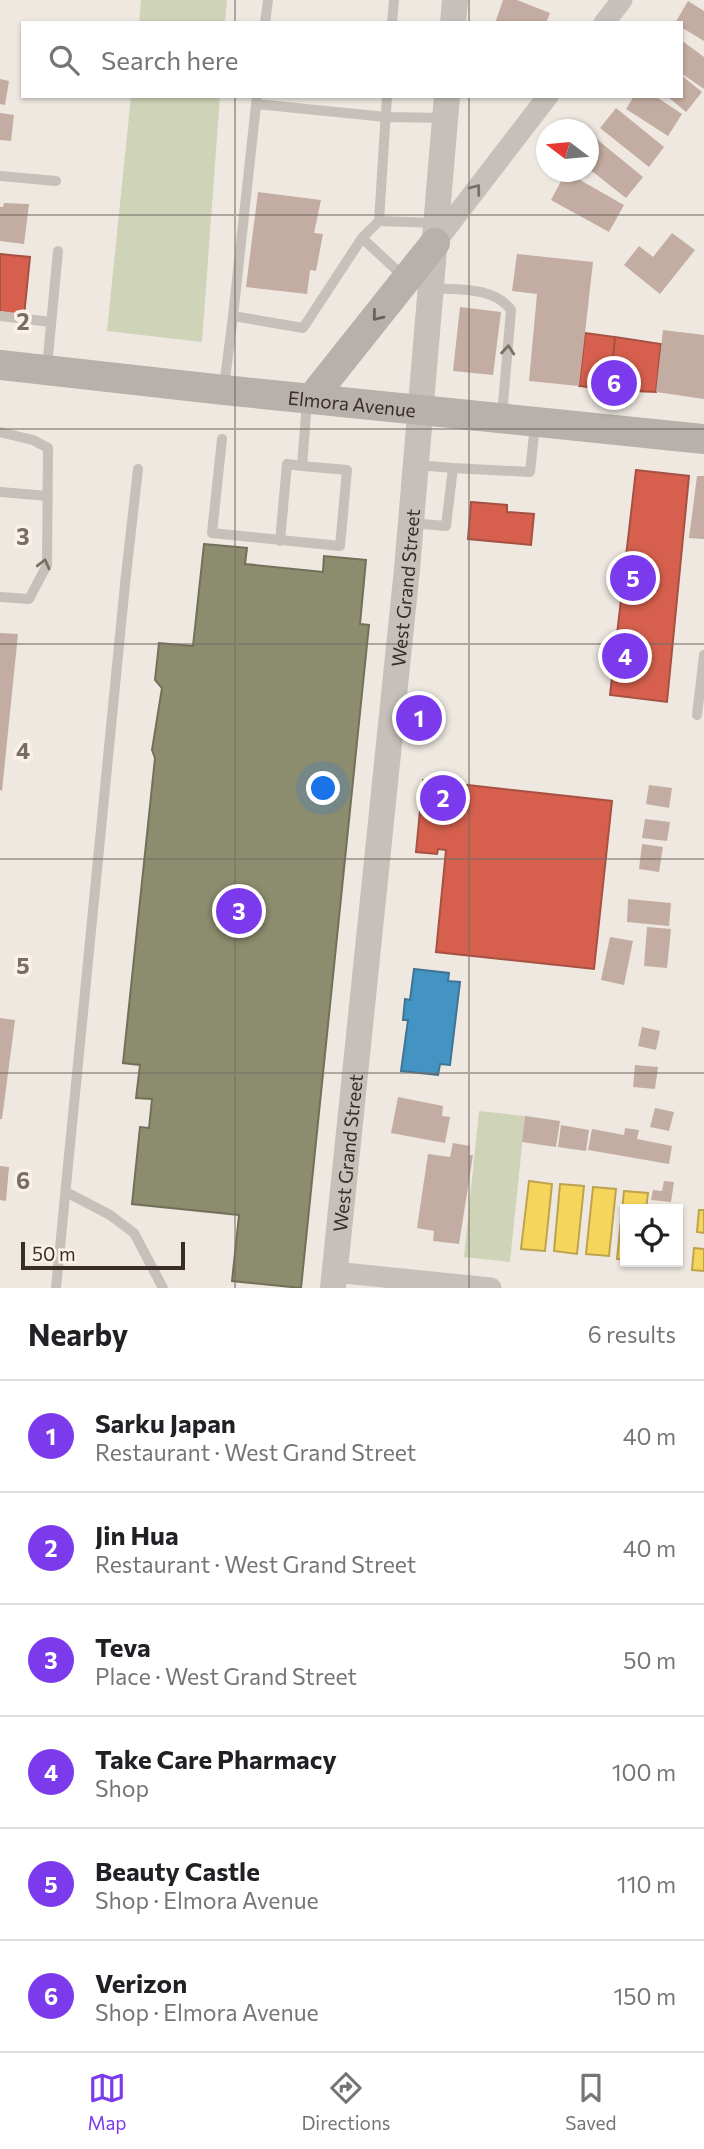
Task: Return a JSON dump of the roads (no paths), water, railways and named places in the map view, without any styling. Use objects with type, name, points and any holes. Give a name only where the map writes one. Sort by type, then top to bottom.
[{"type":"main road","points":[[309,399],[419,283],[436,233]]},
{"type":"main road","name":"Elmora Avenue","points":[[0,365],[704,439]]},
{"type":"street","points":[[453,21],[455,0]]},
{"type":"street","points":[[606,21],[622,0]]},
{"type":"street","points":[[436,233],[546,98]]},
{"type":"street","points":[[436,233],[446,107]]},
{"type":"street","name":"West Grand Street","points":[[333,1280],[421,410],[419,283]]},
{"type":"street","points":[[333,1280],[491,1288]]},
{"type":"lane","points":[[265,21],[268,0]]},
{"type":"lane","points":[[393,21],[394,0]]},
{"type":"lane","points":[[233,316],[303,327],[362,237],[379,221],[387,98]]},
{"type":"lane","points":[[224,390],[257,100],[386,117],[446,107]]},
{"type":"lane","points":[[0,176],[56,181]]},
{"type":"lane","points":[[379,221],[436,233]]},
{"type":"lane","points":[[362,237],[419,283],[473,290],[495,296],[506,303],[511,310],[502,418]]},
{"type":"lane","points":[[47,370],[58,251]]},
{"type":"lane","points":[[0,316],[51,322]]},
{"type":"lane","points":[[302,466],[309,399]]},
{"type":"lane","points":[[416,465],[530,472],[536,422]]},
{"type":"lane","points":[[0,432],[33,440],[48,448],[47,565],[29,599],[0,597]]},
{"type":"lane","points":[[222,439],[212,533],[280,541],[340,546],[347,470],[287,464],[280,541]]},
{"type":"lane","points":[[411,523],[446,526],[453,468]]},
{"type":"lane","points":[[56,1288],[138,469]]},
{"type":"lane","points":[[0,492],[48,495]]},
{"type":"lane","points":[[697,715],[704,655]]},
{"type":"lane","points":[[65,1192],[110,1215],[134,1233],[163,1288]]},
{"type":"place","name":"Verizon","points":[[614,383]]},
{"type":"place","name":"Beauty Castle","points":[[633,578]]},
{"type":"place","name":"Take Care Pharmacy","points":[[625,656]]},
{"type":"place","name":"Sarku Japan","points":[[419,718]]},
{"type":"place","name":"Jin Hua","points":[[443,798]]},
{"type":"place","name":"Teva","points":[[239,911]]}]
